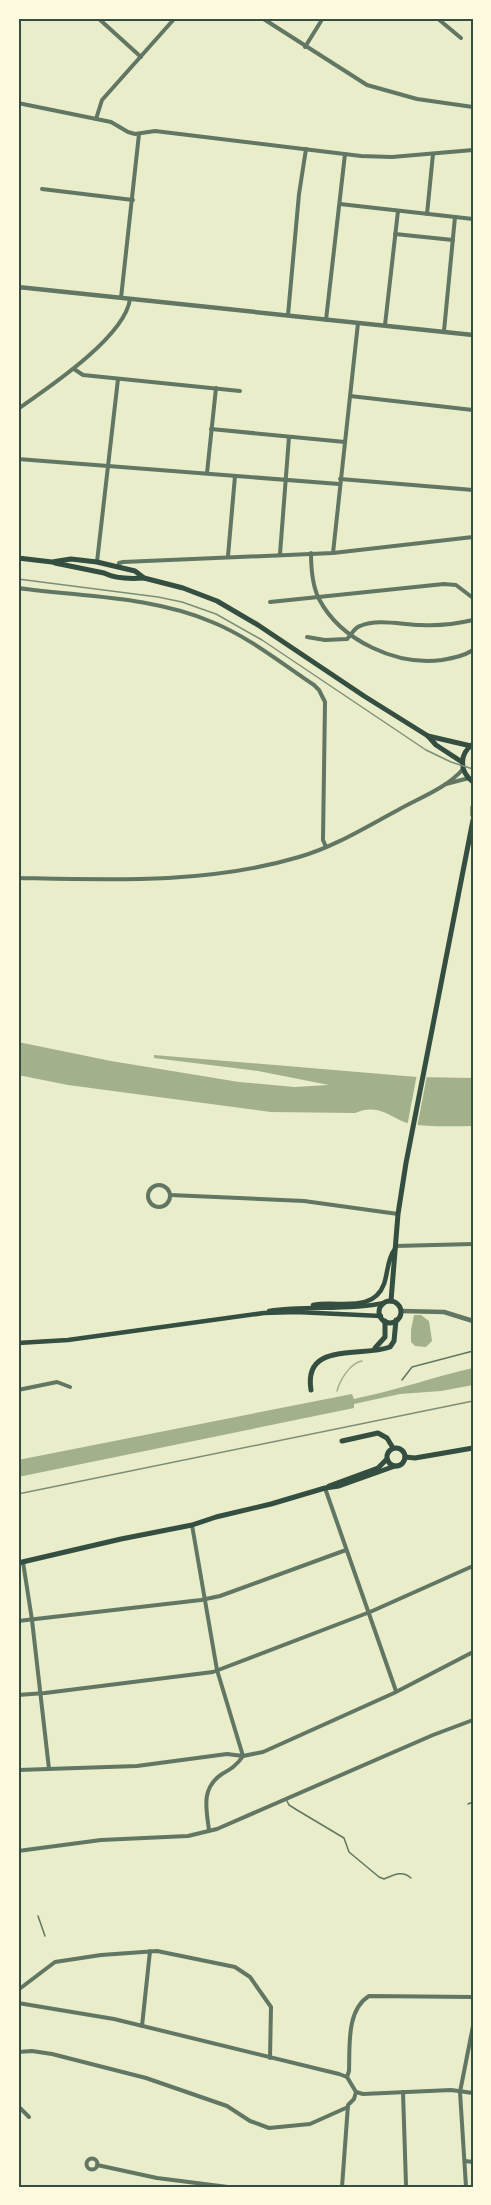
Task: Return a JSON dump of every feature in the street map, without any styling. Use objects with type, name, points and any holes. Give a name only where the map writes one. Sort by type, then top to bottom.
[{"type":"main road","points":[[18,558],[52,562],[110,576],[144,578],[183,588],[217,601],[240,613],[428,736],[436,745],[462,762]]},
{"type":"main road","points":[[52,562],[71,559],[97,562],[135,571],[144,578]]},
{"type":"main road","points":[[104,573],[118,567]]},
{"type":"main road","points":[[428,736],[472,745],[465,753],[462,762],[463,769],[471,780]]},
{"type":"main road","points":[[473,807],[473,815]]},
{"type":"main road","points":[[391,1301],[398,1214],[412,1128],[472,823]]},
{"type":"main road","points":[[308,1307],[323,1303],[361,1304],[372,1300],[381,1291],[387,1276],[390,1255],[395,1247]]},
{"type":"main road","points":[[252,1315],[262,1311],[308,1307],[355,1308],[391,1301],[396,1303],[401,1311],[396,1320],[394,1341],[385,1349],[320,1359],[311,1370],[309,1379],[311,1390]]},
{"type":"main road","points":[[374,1349],[385,1337],[380,1308],[384,1303]]},
{"type":"main road","points":[[18,1343],[72,1340],[252,1315],[296,1312],[396,1320]]},
{"type":"main road","points":[[342,1441],[378,1433],[387,1438],[393,1448],[401,1450],[405,1457]]},
{"type":"main road","points":[[325,1488],[378,1468],[387,1459],[388,1451],[393,1448]]},
{"type":"main road","points":[[405,1457],[414,1458],[473,1448]]},
{"type":"main road","points":[[21,1563],[192,1525],[339,1486],[401,1464],[405,1457]]},
{"type":"main road","points":[[387,1459],[395,1466]]},
{"type":"street","points":[[98,18],[141,57]]},
{"type":"street","points":[[96,119],[102,100],[175,18]]},
{"type":"street","points":[[262,18],[354,78],[382,90],[417,99],[473,107]]},
{"type":"street","points":[[305,47],[323,18]]},
{"type":"street","points":[[437,18],[461,38]]},
{"type":"street","points":[[18,103],[111,122],[128,132],[139,134],[155,131],[345,154],[392,157],[473,150]]},
{"type":"street","points":[[122,298],[139,134]]},
{"type":"street","points":[[288,315],[306,149]]},
{"type":"street","points":[[326,320],[345,154]]},
{"type":"street","points":[[427,214],[432,154]]},
{"type":"street","points":[[42,189],[133,200]]},
{"type":"street","points":[[339,204],[473,219]]},
{"type":"street","points":[[385,326],[398,211]]},
{"type":"street","points":[[444,331],[455,217]]},
{"type":"street","points":[[395,234],[453,240]]},
{"type":"street","points":[[129,235],[135,236]]},
{"type":"street","points":[[18,287],[473,335]]},
{"type":"street","points":[[18,409],[74,369],[105,341],[128,309],[130,299]]},
{"type":"street","points":[[333,553],[339,481],[358,323]]},
{"type":"street","points":[[74,369],[83,375],[240,391]]},
{"type":"street","points":[[97,562],[118,379]]},
{"type":"street","points":[[207,473],[216,388]]},
{"type":"street","points":[[350,396],[473,410]]},
{"type":"street","points":[[211,429],[345,442]]},
{"type":"street","points":[[280,554],[289,437]]},
{"type":"street","points":[[18,459],[235,476],[473,490]]},
{"type":"street","points":[[228,556],[235,476]]},
{"type":"street","points":[[118,567],[119,563],[123,562],[333,553],[473,537]]},
{"type":"street","points":[[311,553],[312,574],[319,597],[334,618],[351,634],[377,650],[405,659],[433,661],[458,657],[473,650]]},
{"type":"street","points":[[270,602],[444,584],[456,585],[473,598]]},
{"type":"street","points":[[18,588],[137,601],[214,622],[253,644],[314,685],[322,695],[325,714],[323,840],[326,847]]},
{"type":"street","points":[[307,638],[347,639],[356,628],[363,624],[433,625],[473,620]]},
{"type":"street","points":[[18,878],[145,879],[252,867],[299,857],[367,827],[445,784],[463,769]]},
{"type":"street","points":[[445,784],[471,780]]},
{"type":"street","points":[[158,1185],[168,1189],[170,1195],[169,1202],[163,1207],[152,1205],[149,1198],[150,1191],[158,1185]]},
{"type":"street","points":[[170,1195],[304,1201],[398,1214]]},
{"type":"street","points":[[395,1247],[473,1244]]},
{"type":"street","points":[[401,1311],[444,1312],[473,1321]]},
{"type":"street","points":[[18,1390],[57,1382],[70,1386]]},
{"type":"street","points":[[325,1488],[396,1691]]},
{"type":"street","points":[[192,1525],[217,1670],[243,1756],[238,1764],[214,1780],[207,1792],[205,1804],[209,1830]]},
{"type":"street","points":[[18,1621],[220,1596],[346,1550]]},
{"type":"street","points":[[21,1563],[32,1620],[49,1769]]},
{"type":"street","points":[[18,1695],[217,1670],[368,1612],[473,1566]]},
{"type":"street","points":[[18,1770],[137,1766],[227,1754],[243,1756],[263,1752],[396,1691],[473,1652]]},
{"type":"street","points":[[18,1851],[101,1840],[200,1834],[473,1720]]},
{"type":"street","points":[[18,1990],[55,1962],[101,1955],[150,1951],[235,1967],[250,1977],[271,2007],[270,2058]]},
{"type":"street","points":[[142,2026],[150,1951]]},
{"type":"street","points":[[347,2077],[352,2020],[363,1999],[369,1996],[473,1997]]},
{"type":"street","points":[[18,2003],[114,2019],[347,2077],[356,2092],[363,2094],[451,2090],[473,2092]]},
{"type":"street","points":[[466,2187],[460,2092],[473,2026]]},
{"type":"street","points":[[18,2052],[32,2051],[52,2054],[146,2079],[227,2106],[250,2121],[269,2128],[310,2124],[348,2107]]},
{"type":"street","points":[[342,2187],[348,2107],[356,2092]]},
{"type":"street","points":[[403,2092],[406,2185]]},
{"type":"street","points":[[18,2106],[29,2117]]},
{"type":"street","points":[[465,2161],[473,2162]]},
{"type":"street","points":[[97,2166],[158,2178],[228,2187]]},
{"type":"lane","points":[[402,1380],[412,1367],[473,1351]]},
{"type":"lane","points":[[286,1798],[289,1805],[344,1838],[349,1852],[379,1877],[384,1879],[399,1873],[407,1874],[411,1878]]},
{"type":"lane","points":[[468,1804],[473,1802]]},
{"type":"lane","points":[[38,1916],[45,1936]]},
{"type":"shaded area","points":[[18,1042],[111,1061],[239,1082],[294,1087],[329,1085],[258,1071],[154,1058],[154,1055],[417,1077],[473,1078],[473,1126],[417,1125],[373,1110],[355,1113],[271,1112],[68,1085],[18,1075]]},
{"type":"shaded area","points":[[414,1315],[421,1315],[429,1321],[432,1341],[426,1347],[415,1346],[411,1342]]},
{"type":"shaded area","points":[[473,1368],[473,1385],[441,1391],[400,1394],[354,1404],[354,1408],[18,1477],[18,1460],[352,1394],[354,1399]]},
{"type":"pier","points":[[417,1074],[427,1075],[417,1128],[407,1127]]},
{"type":"waterway","points":[[337,1391],[346,1373],[353,1365],[362,1361]]},
{"type":"tram line","points":[[18,579],[158,597],[182,602],[216,614],[262,640],[426,750],[473,769]]},
{"type":"railway","points":[[18,1494],[473,1401]]}]
